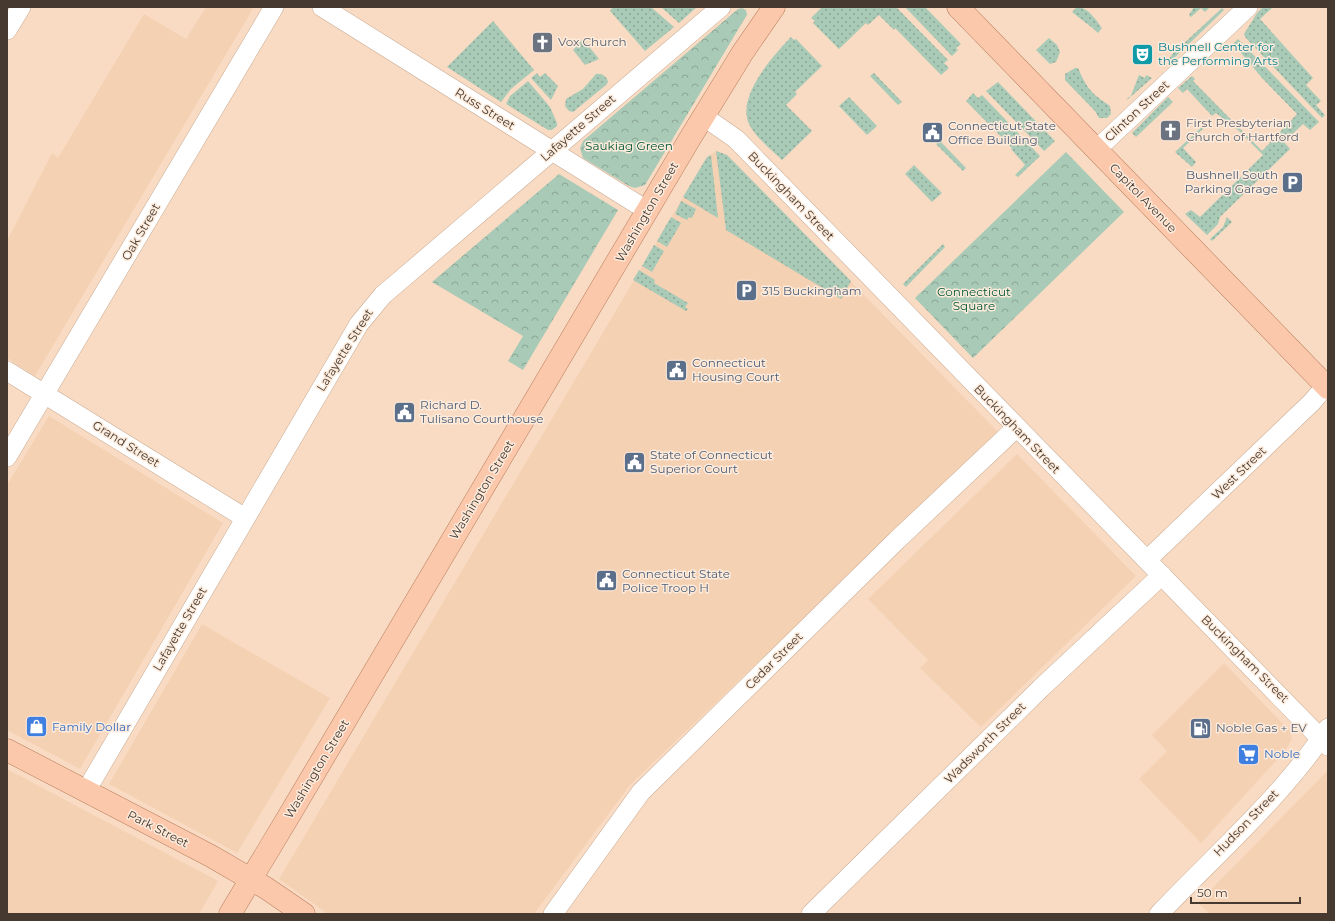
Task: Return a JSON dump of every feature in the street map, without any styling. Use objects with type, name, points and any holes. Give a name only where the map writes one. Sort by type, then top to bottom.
[{"type":"main road","points":[[754,36],[764,7]]},
{"type":"main road","name":"Washington Street","points":[[230,914],[703,116],[774,7]]},
{"type":"main road","name":"Capitol Avenue","points":[[958,7],[1327,386]]},
{"type":"main road","name":"Park Street","points":[[7,750],[251,879],[304,914]]},
{"type":"street","points":[[7,30],[21,7]]},
{"type":"street","name":"Oak Street","points":[[7,457],[274,7]]},
{"type":"street","name":"Russ Street","points":[[322,7],[648,211]]},
{"type":"street","name":"Lafayette Street","points":[[86,791],[359,324],[370,310],[383,295],[468,221],[553,151],[721,7]]},
{"type":"street","name":"Clinton Street","points":[[1096,150],[1248,7]]},
{"type":"street","name":"Buckingham Street","points":[[703,116],[736,139],[1147,560],[1326,737]]},
{"type":"street","name":"Grand Street","points":[[7,371],[245,518]]},
{"type":"street","name":"West Street","points":[[1147,560],[1327,386]]},
{"type":"street","name":"Cedar Street","points":[[554,914],[641,792],[897,540],[1017,427]]},
{"type":"street","name":"Wadsworth Street","points":[[811,914],[1041,688],[1162,575]]},
{"type":"street","name":"Hudson Street","points":[[1159,914],[1269,801],[1326,737]]},
{"type":"shaded area","points":[[206,7],[254,7],[35,376],[7,358],[7,241],[52,153],[58,158],[144,14],[186,39]]},
{"type":"shaded area","points":[[716,151],[727,155],[998,432],[630,785],[534,914],[328,914],[279,879],[707,157]]},
{"type":"shaded area","points":[[49,416],[223,523],[80,769],[7,730],[7,485]]},
{"type":"shaded area","points":[[1017,454],[1136,576],[981,727],[920,668],[928,660],[868,599]]},
{"type":"shaded area","points":[[202,624],[330,698],[237,853],[109,784]]},
{"type":"shaded area","points":[[1224,663],[1290,731],[1292,739],[1285,751],[1201,843],[1139,779],[1167,751],[1152,735]]},
{"type":"shaded area","points":[[7,769],[218,881],[199,914],[7,914]]},
{"type":"shaded area","points":[[1326,772],[1328,774],[1328,914],[1210,914],[1198,903]]},
{"type":"green space","points":[[613,7],[651,7],[674,27],[645,51],[610,11]]},
{"type":"green space","points":[[661,7],[697,7],[679,23]]},
{"type":"green space","points":[[822,7],[896,7],[948,60],[944,63],[949,68],[941,75],[895,28],[894,30],[879,15],[868,25],[866,23],[839,49],[813,23],[815,21],[811,18]]},
{"type":"green space","points":[[905,7],[925,7],[961,44],[956,48],[958,50],[952,56]]},
{"type":"green space","points":[[1077,7],[1085,9],[1094,18],[1102,28],[1098,33],[1072,12]]},
{"type":"green space","points":[[1194,7],[1210,7],[1205,12],[1201,8],[1191,17],[1189,15]]},
{"type":"green space","points":[[1263,7],[1273,7],[1260,19],[1313,78],[1306,85],[1321,101],[1316,105],[1325,115],[1322,118],[1245,37],[1244,34],[1257,13]]},
{"type":"green space","name":"Saukiag Green","points":[[742,8],[746,10],[747,15],[645,185],[635,188],[629,186],[583,158],[580,148],[583,141],[738,9]]},
{"type":"green space","points":[[1222,8],[1224,10],[1220,14],[1169,63],[1167,62],[1178,46],[1180,47]]},
{"type":"green space","points":[[493,21],[534,70],[511,89],[501,102],[447,67]]},
{"type":"green space","points":[[791,37],[794,40],[796,39],[822,66],[795,92],[797,94],[786,105],[812,131],[782,160],[755,134],[749,124],[746,113],[752,89],[759,77],[775,54]]},
{"type":"green space","points":[[1049,38],[1057,45],[1060,52],[1056,62],[1050,64],[1036,50]]},
{"type":"green space","points":[[583,39],[599,59],[585,65],[573,50]]},
{"type":"green space","points":[[1238,39],[1319,122],[1310,130],[1303,124],[1284,142],[1290,149],[1220,217],[1218,224],[1207,235],[1185,214],[1191,210],[1200,217],[1263,155],[1239,131],[1216,113],[1212,116],[1187,89],[1183,93],[1178,88],[1192,76],[1195,79],[1193,81],[1262,151],[1297,114],[1263,79],[1235,46],[1227,50]]},
{"type":"green space","points":[[1075,68],[1078,68],[1090,90],[1110,106],[1111,114],[1107,118],[1099,118],[1095,111],[1065,80],[1065,74]]},
{"type":"green space","points":[[537,73],[540,77],[545,73],[558,86],[551,100],[531,78]]},
{"type":"green space","points":[[874,73],[902,102],[898,105],[870,76]]},
{"type":"green space","points":[[596,74],[605,77],[608,82],[606,85],[573,112],[569,111],[565,106],[566,99],[583,89]]},
{"type":"green space","points":[[1139,75],[1145,78],[1146,75],[1152,78],[1130,97]]},
{"type":"green space","points":[[528,81],[550,107],[557,123],[557,126],[552,130],[548,130],[506,104],[510,96]]},
{"type":"green space","points":[[998,82],[1055,141],[1044,151],[986,91]]},
{"type":"green space","points":[[973,93],[978,98],[982,95],[1040,156],[1018,177],[1015,175],[1025,165],[1011,149],[1012,148],[966,101]]},
{"type":"green space","points":[[849,97],[877,126],[867,135],[839,106]]},
{"type":"green space","points":[[1168,97],[1173,102],[1136,137],[1132,133]]},
{"type":"green space","points":[[1207,122],[1208,124],[1183,148],[1196,162],[1192,167],[1175,152]]},
{"type":"green space","points":[[939,140],[966,168],[963,171],[936,144]]},
{"type":"green space","points":[[716,151],[727,155],[851,281],[841,299],[726,230]]},
{"type":"green space","name":"Connecticut Square","points":[[1066,152],[1124,212],[973,358],[915,298]]},
{"type":"green space","points":[[711,155],[718,218],[683,197],[707,157]]},
{"type":"green space","points":[[914,165],[942,193],[932,202],[905,174]]},
{"type":"green space","points":[[559,174],[618,210],[523,370],[508,361],[523,336],[432,282]]},
{"type":"green space","points":[[681,201],[696,209],[692,218],[689,217],[687,220],[675,214]]},
{"type":"green space","points":[[671,217],[681,223],[667,247],[657,241]]},
{"type":"green space","points":[[1227,217],[1232,222],[1212,241],[1210,239],[1223,227]]},
{"type":"green space","points":[[943,244],[945,247],[906,287],[903,284]]},
{"type":"green space","points":[[654,245],[664,251],[652,272],[642,266]]},
{"type":"green space","points":[[639,270],[655,280],[654,283],[688,303],[685,307],[688,309],[686,311],[633,280]]},
{"type":"place","name":"Vox Church","points":[[542,42]]},
{"type":"place","name":"Bushnell Center for the Performing Arts","points":[[1142,54]]},
{"type":"place","name":"First Presbyterian Church of Hartford","points":[[1171,130]]},
{"type":"place","name":"Connecticut State Office Building","points":[[933,133]]},
{"type":"place","name":"Bushnell South Parking Garage","points":[[1293,182]]},
{"type":"place","name":"315 Buckingham","points":[[747,291]]},
{"type":"place","name":"Connecticut Housing Court","points":[[677,370]]},
{"type":"place","name":"Richard D. Tulisano Courthouse","points":[[404,412]]},
{"type":"place","name":"State of Connecticut Superior Court","points":[[635,462]]},
{"type":"place","name":"Connecticut State Police Troop H","points":[[606,581]]},
{"type":"place","name":"Family Dollar","points":[[37,727]]},
{"type":"place","name":"Noble Gas + EV","points":[[1201,728]]},
{"type":"place","name":"Noble","points":[[1249,754]]}]
